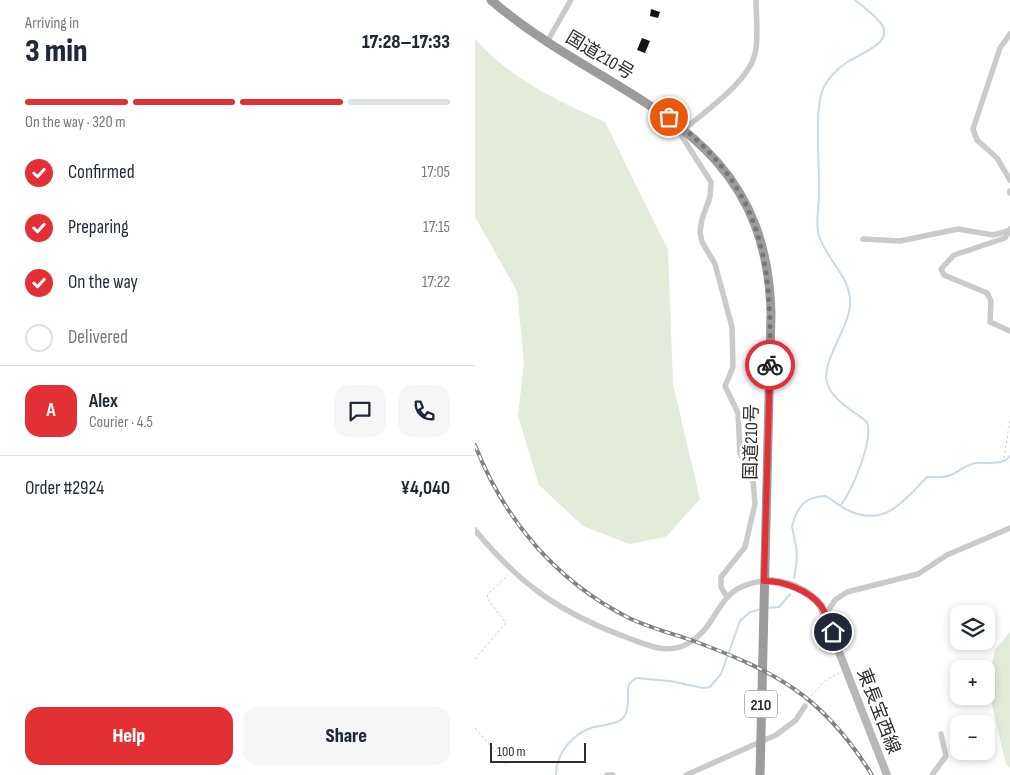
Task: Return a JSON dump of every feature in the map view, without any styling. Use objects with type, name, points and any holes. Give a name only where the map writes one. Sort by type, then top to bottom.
[{"type":"highway","name":"国道210号","points":[[491,0],[547,42],[649,104],[685,129],[717,160],[739,192],[756,230],[767,271],[771,326],[761,775]]},
{"type":"main road","name":"東長宝西線","points":[[764,581],[787,583],[815,600],[826,614],[887,775]]},
{"type":"street","points":[[547,42],[571,0]]},
{"type":"street","points":[[727,597],[721,586],[721,577],[745,547],[755,509],[754,485],[752,476],[740,453],[738,413],[725,386],[733,368],[732,328],[715,264],[702,242],[700,232],[702,219],[710,197],[711,182],[709,175],[682,139],[685,129],[735,84],[751,66],[756,47],[756,0]]},
{"type":"street","points":[[1010,34],[1004,39],[1000,48],[973,129],[977,140],[997,158],[1010,180]]},
{"type":"street","points":[[863,239],[899,241],[958,229],[993,235],[1009,230]]},
{"type":"street","points":[[1009,230],[1005,238],[955,255],[941,269],[944,275],[987,293],[991,301],[989,316],[991,322],[1010,331]]},
{"type":"street","points":[[826,614],[835,600],[847,592],[918,574],[947,555],[1010,528]]},
{"type":"street","points":[[475,530],[512,571],[542,595],[571,614],[659,649],[670,649],[690,642],[707,627],[727,597],[742,585],[764,581]]},
{"type":"street","points":[[686,775],[776,735],[794,722],[805,706]]},
{"type":"street","points":[[932,775],[946,756],[941,734]]},
{"type":"street","points":[[607,775],[613,775]]},
{"type":"path","points":[[1004,458],[1010,419]]},
{"type":"path","points":[[475,659],[506,623],[487,598],[488,594],[512,571]]},
{"type":"path","points":[[811,696],[826,680],[847,669]]},
{"type":"path","points":[[475,728],[506,764]]},
{"type":"green space","points":[[475,39],[488,53],[519,77],[552,97],[605,122],[668,250],[673,384],[700,499],[666,537],[629,544],[583,526],[539,485],[518,416],[524,362],[517,291],[475,217]]},
{"type":"green space","points":[[1010,632],[1010,768],[1006,764],[992,705],[995,705],[995,660],[993,660],[995,650]]},
{"type":"building","points":[[651,9],[660,12],[658,18],[650,16]]},
{"type":"building","points":[[642,38],[650,41],[645,53],[637,50]]},
{"type":"waterway","points":[[841,505],[861,465],[868,430],[867,422],[838,400],[827,383],[828,365],[845,324],[850,304],[847,285],[827,253],[818,231],[818,114],[822,92],[835,72],[846,63],[875,46],[884,35],[883,28],[878,20],[855,0]]},
{"type":"waterway","points":[[794,578],[797,552],[792,527],[799,509],[812,498],[826,496],[849,511],[875,516],[885,513],[903,502],[927,477],[948,476],[972,464],[999,462],[1010,456]]},
{"type":"waterway","points":[[766,608],[779,607],[790,594]]},
{"type":"waterway","points":[[556,775],[562,752],[573,739],[586,730],[613,723],[623,718],[627,707],[629,684],[636,678],[670,681],[703,688],[710,687],[721,674],[740,621],[750,612],[762,609]]},
{"type":"railway","points":[[475,445],[501,498],[517,522],[535,545],[577,585],[627,617],[749,663],[795,690],[835,725],[872,775]]},
{"type":"way so far","points":[[669,117],[684,128],[723,168],[748,209],[763,253],[769,283],[771,303],[770,365]]},
{"type":"route","points":[[770,365],[764,581],[775,580],[787,583],[818,602],[826,614],[833,632]]}]
